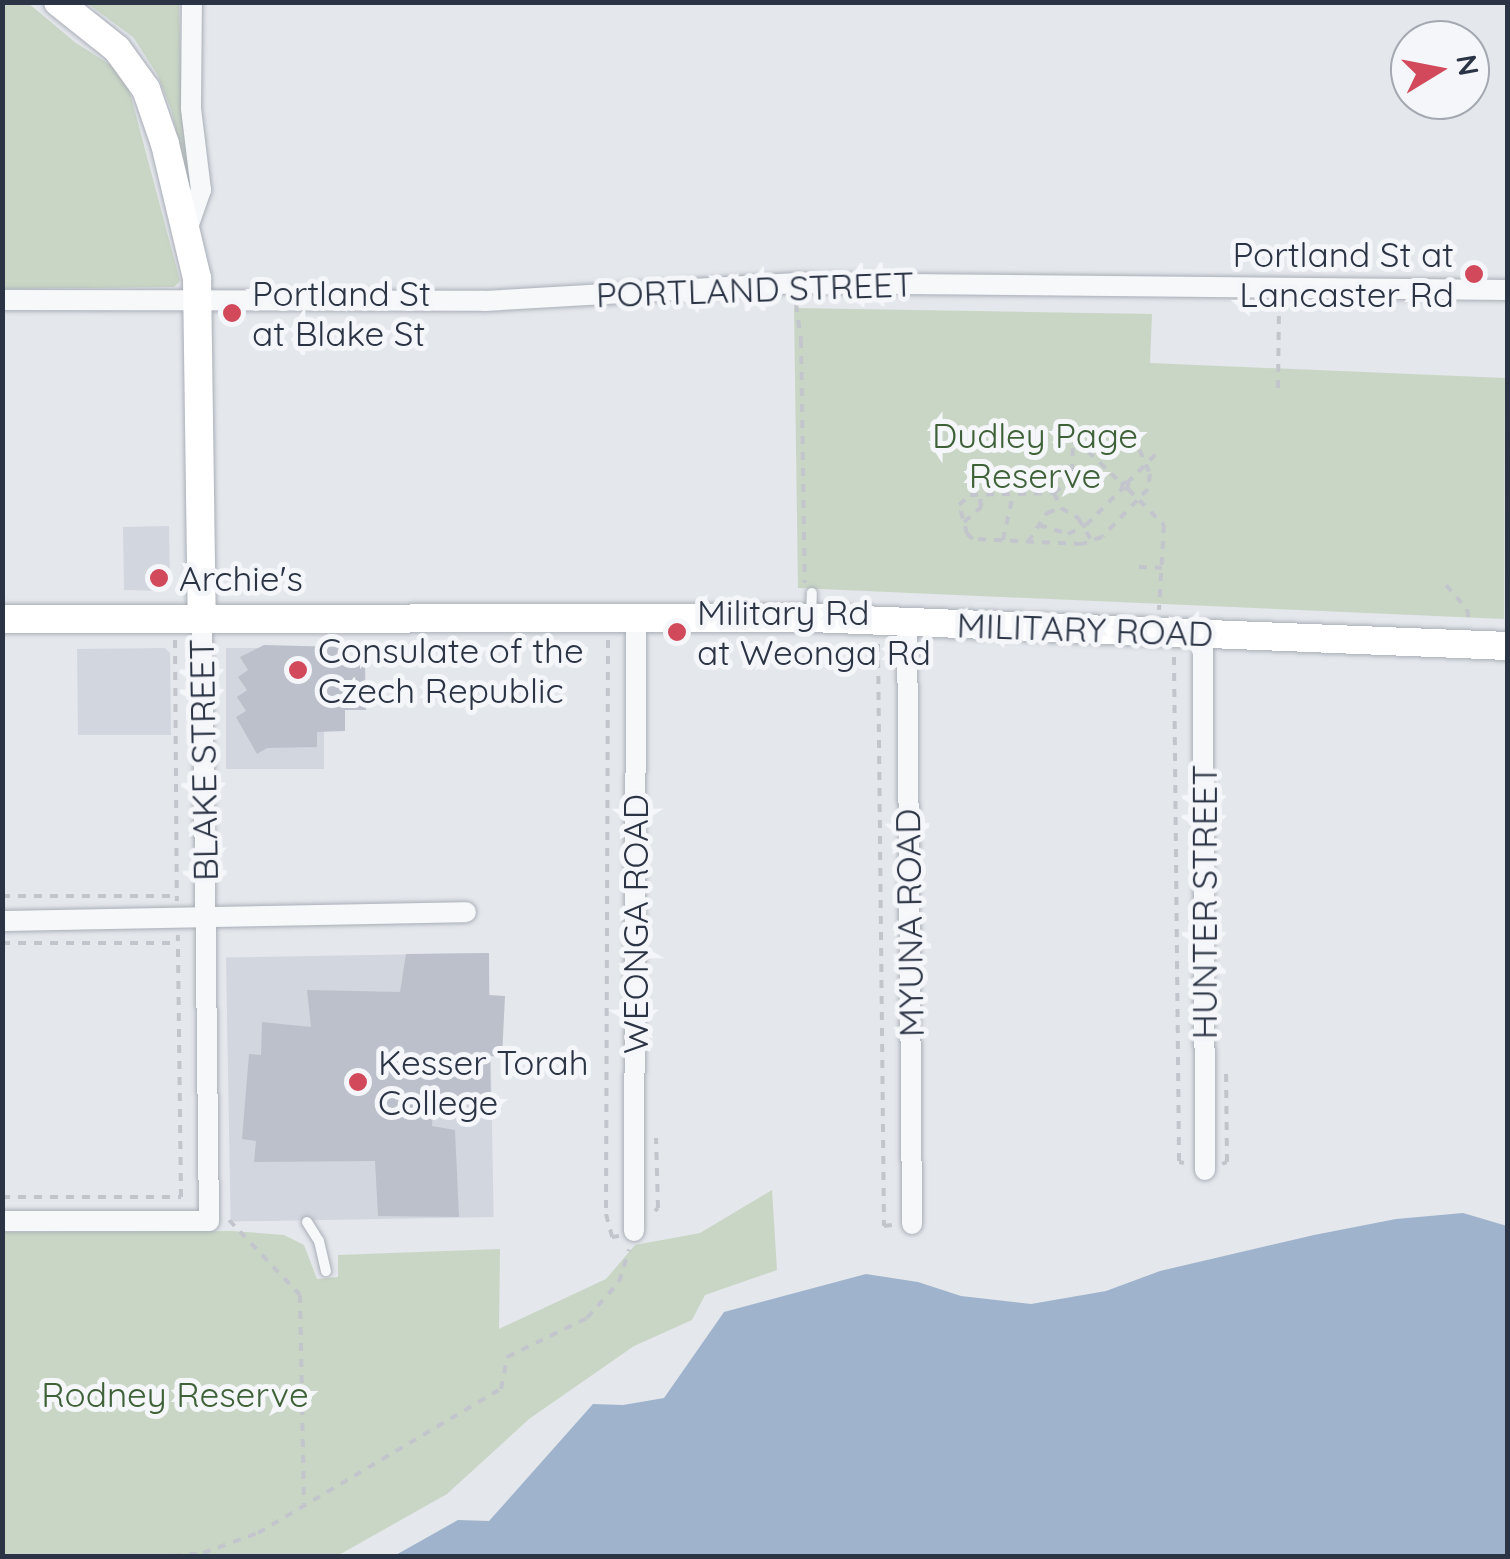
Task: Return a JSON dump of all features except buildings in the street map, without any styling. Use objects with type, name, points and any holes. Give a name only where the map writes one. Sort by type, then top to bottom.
[{"type":"street","name":"BLAKE STREET","points":[[58,2],[117,49],[146,89],[165,144],[198,300],[189,624],[219,1221]]},
{"type":"street","points":[[186,233],[202,190],[191,108],[192,2]]},
{"type":"street","name":"PORTLAND STREET","points":[[2,300],[486,301],[797,283],[1508,290]]},
{"type":"street","name":"MILITARY ROAD","points":[[2,618],[189,624],[636,616],[810,601],[907,622],[1508,646]]},
{"type":"street","name":"WEONGA ROAD","points":[[634,1232],[636,616]]},
{"type":"street","name":"MYUNA ROAD","points":[[907,622],[912,1224]]},
{"type":"street","name":"HUNTER STREET","points":[[1202,635],[1205,1170]]},
{"type":"street","points":[[2,920],[205,920],[466,912]]},
{"type":"street","points":[[2,1221],[219,1221]]},
{"type":"lane","points":[[307,1222],[320,1241],[326,1271]]},
{"type":"path","points":[[1278,388],[1280,289]]},
{"type":"path","points":[[795,311],[800,340],[810,601]]},
{"type":"path","points":[[1065,430],[1164,525],[1159,610]]},
{"type":"path","points":[[1108,432],[1122,450],[1138,446]]},
{"type":"path","points":[[1108,432],[1133,435],[1150,474],[1148,490],[1102,537],[1082,544],[973,539],[959,506],[970,495],[1054,493],[1067,483],[1072,472],[1073,445],[1086,434],[1108,432]]},
{"type":"path","points":[[1039,525],[1068,534],[1084,526],[1156,454]]},
{"type":"path","points":[[1054,493],[1061,508],[1078,518],[1092,541]]},
{"type":"path","points":[[1003,540],[1013,494]]},
{"type":"path","points":[[964,522],[981,507],[980,495]]},
{"type":"path","points":[[1028,542],[1047,513],[1061,508]]},
{"type":"path","points":[[1138,567],[1162,568]]},
{"type":"path","points":[[1446,585],[1466,609],[1469,622]]},
{"type":"path","points":[[2,1197],[181,1197],[177,896],[189,624]]},
{"type":"path","points":[[608,640],[606,1214],[612,1238],[634,1232]]},
{"type":"path","points":[[878,644],[884,1226],[912,1224]]},
{"type":"path","points":[[1174,657],[1179,1162],[1205,1170]]},
{"type":"path","points":[[2,896],[177,896]]},
{"type":"path","points":[[2,943],[178,943]]},
{"type":"path","points":[[219,1221],[300,1295],[304,1504]]},
{"type":"path","points":[[173,1556],[203,1553],[258,1533],[501,1389],[507,1357],[587,1318],[619,1282],[634,1232]]},
{"type":"shaded area","points":[[169,526],[170,585],[164,591],[124,590],[123,527]]},
{"type":"shaded area","points":[[165,648],[170,653],[171,735],[78,735],[77,649]]},
{"type":"shaded area","points":[[226,648],[324,648],[324,769],[226,769]]},
{"type":"shaded area","name":"Kesser Torah College","points":[[489,953],[494,1217],[231,1222],[226,958]]},
{"type":"green space","points":[[2,3],[28,3],[76,43],[125,74],[180,281],[174,287],[3,289]]},
{"type":"green space","points":[[87,3],[179,3],[182,114],[194,167],[185,167],[171,109],[157,74],[133,37]]},
{"type":"green space","name":"Dudley Page Reserve","points":[[794,308],[1152,314],[1150,363],[1505,378],[1504,619],[798,588]]},
{"type":"green space","name":"Rodney Reserve","points":[[772,1190],[777,1270],[705,1295],[692,1320],[634,1346],[529,1419],[447,1494],[337,1556],[3,1556],[2,1232],[232,1231],[284,1235],[304,1245],[317,1279],[338,1277],[338,1255],[500,1249],[499,1329],[606,1279],[635,1245],[700,1233]]},
{"type":"water","points":[[1463,1213],[1507,1226],[1507,1556],[394,1556],[458,1520],[489,1521],[593,1404],[623,1405],[664,1398],[724,1312],[866,1274],[918,1282],[961,1296],[1031,1304],[1106,1291],[1160,1271],[1314,1235],[1396,1219]]},
{"type":"place","name":"Portland St at Lancaster Rd","points":[[1474,274]]},
{"type":"place","name":"Portland St at Blake St","points":[[232,313]]},
{"type":"place","name":"Archie's","points":[[159,578]]},
{"type":"place","name":"Military Rd at Weonga Rd","points":[[677,632]]},
{"type":"place","name":"Consulate of the Czech Republic","points":[[298,670]]},
{"type":"place","name":"Kesser Torah College","points":[[358,1082]]}]
